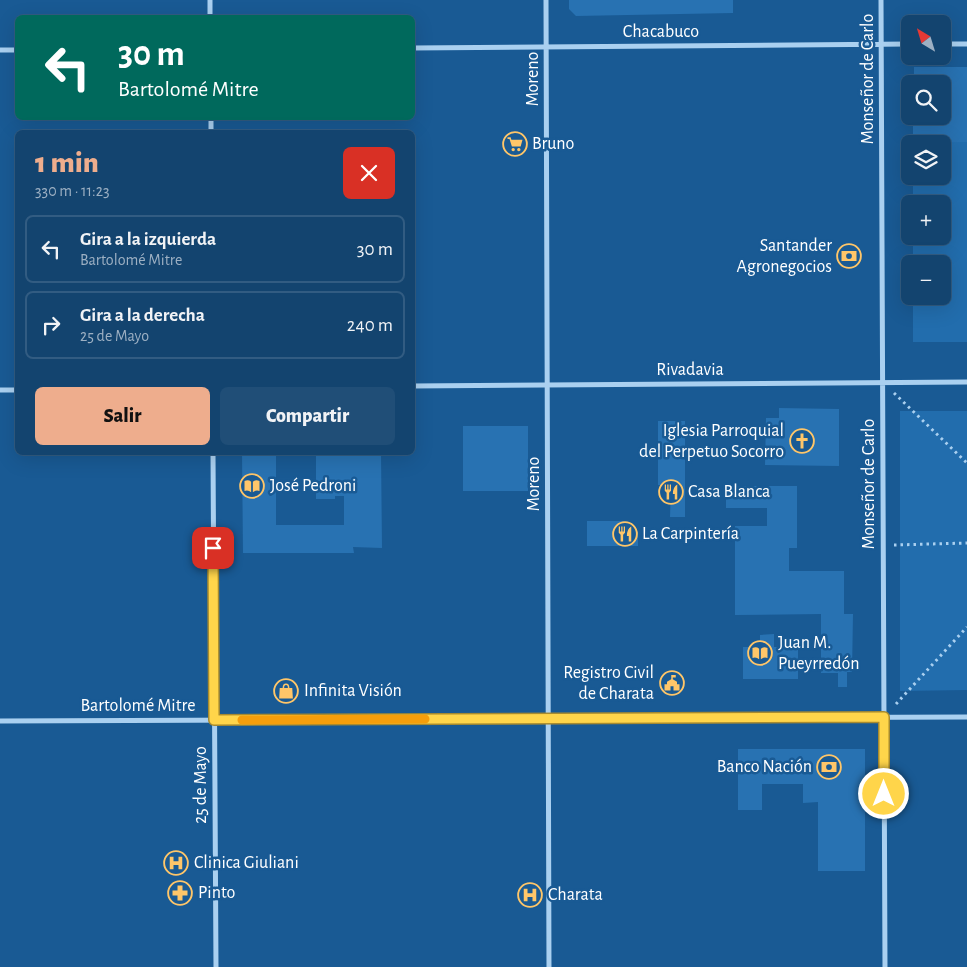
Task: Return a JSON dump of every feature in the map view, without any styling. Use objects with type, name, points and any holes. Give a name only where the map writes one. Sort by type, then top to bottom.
[{"type":"street","points":[[210,0],[210,15]]},
{"type":"street","name":"Moreno","points":[[546,0],[549,967]]},
{"type":"street","name":"Monseñor de Carlo","points":[[881,0],[885,967]]},
{"type":"street","name":"Chacabuco","points":[[415,48],[901,44]]},
{"type":"street","points":[[951,44],[967,44]]},
{"type":"street","points":[[0,50],[15,50]]},
{"type":"street","name":"Rivadavia","points":[[415,386],[967,382]]},
{"type":"street","points":[[0,390],[15,390]]},
{"type":"street","name":"25 de Mayo","points":[[213,455],[216,967]]},
{"type":"street","name":"Bartolomé Mitre","points":[[0,721],[967,717]]},
{"type":"path","points":[[882,383],[967,463]]},
{"type":"path","points":[[883,545],[967,542]]},
{"type":"path","points":[[884,717],[967,627]]},
{"type":"shaded area","points":[[914,67],[967,67],[967,342],[913,342],[913,305],[951,305],[951,255],[913,255],[913,245],[951,245],[951,195],[913,195],[913,185],[951,185],[951,135],[913,135],[913,125],[951,125],[951,75],[914,75]]},
{"type":"shaded area","points":[[900,411],[967,411],[967,690],[900,691]]},
{"type":"building","points":[[569,0],[733,0],[733,13],[576,16],[569,9]]},
{"type":"building","points":[[914,67],[967,67],[967,142],[951,142],[951,135],[913,135],[913,125],[951,125],[951,75],[914,75]]},
{"type":"building","name":"Iglesia Parroquial del Perpetuo Socorro","points":[[779,408],[839,409],[839,466],[765,465],[766,418],[779,418]]},
{"type":"building","points":[[658,421],[685,421],[685,517],[670,517],[671,485],[658,485]]},
{"type":"building","points":[[463,426],[528,426],[528,491],[463,491]]},
{"type":"building","points":[[242,455],[276,455],[276,525],[344,525],[344,496],[335,496],[335,499],[316,499],[316,455],[381,455],[382,548],[353,547],[354,553],[243,553]]},
{"type":"building","points":[[726,486],[797,486],[797,548],[789,548],[789,571],[844,571],[844,614],[853,614],[852,672],[847,672],[847,687],[838,687],[838,673],[821,673],[821,614],[735,615],[735,526],[767,526],[767,508],[726,508]]},
{"type":"building","points":[[587,521],[624,521],[623,532],[638,532],[638,546],[587,546]]},
{"type":"building","points":[[774,634],[774,647],[798,647],[798,679],[743,679],[743,647],[760,647],[760,635]]},
{"type":"building","points":[[738,749],[865,749],[865,871],[818,871],[818,802],[803,803],[803,784],[762,784],[762,810],[738,810]]},
{"type":"slow traffic","points":[[242,720],[425,719]]},
{"type":"place","name":"Bruno","points":[[515,144]]},
{"type":"place","name":"Santander Agronegocios","points":[[849,256]]},
{"type":"place","name":"Iglesia Parroquial del Perpetuo Socorro","points":[[802,441]]},
{"type":"place","name":"José Pedroni","points":[[252,486]]},
{"type":"place","name":"Casa Blanca","points":[[671,492]]},
{"type":"place","name":"La Carpintería","points":[[625,534]]},
{"type":"place","name":"Juan M. Pueyrredón","points":[[760,653]]},
{"type":"place","name":"Registro Civil de Charata","points":[[672,683]]},
{"type":"place","name":"Infinita Visión","points":[[286,691]]},
{"type":"place","name":"Banco Nación","points":[[829,767]]},
{"type":"place","name":"Clinica Giuliani","points":[[176,863]]},
{"type":"place","name":"Pinto","points":[[180,893]]},
{"type":"place","name":"Charata","points":[[530,895]]},
{"type":"route","points":[[213,548],[214,720],[884,717],[884,794]]}]
